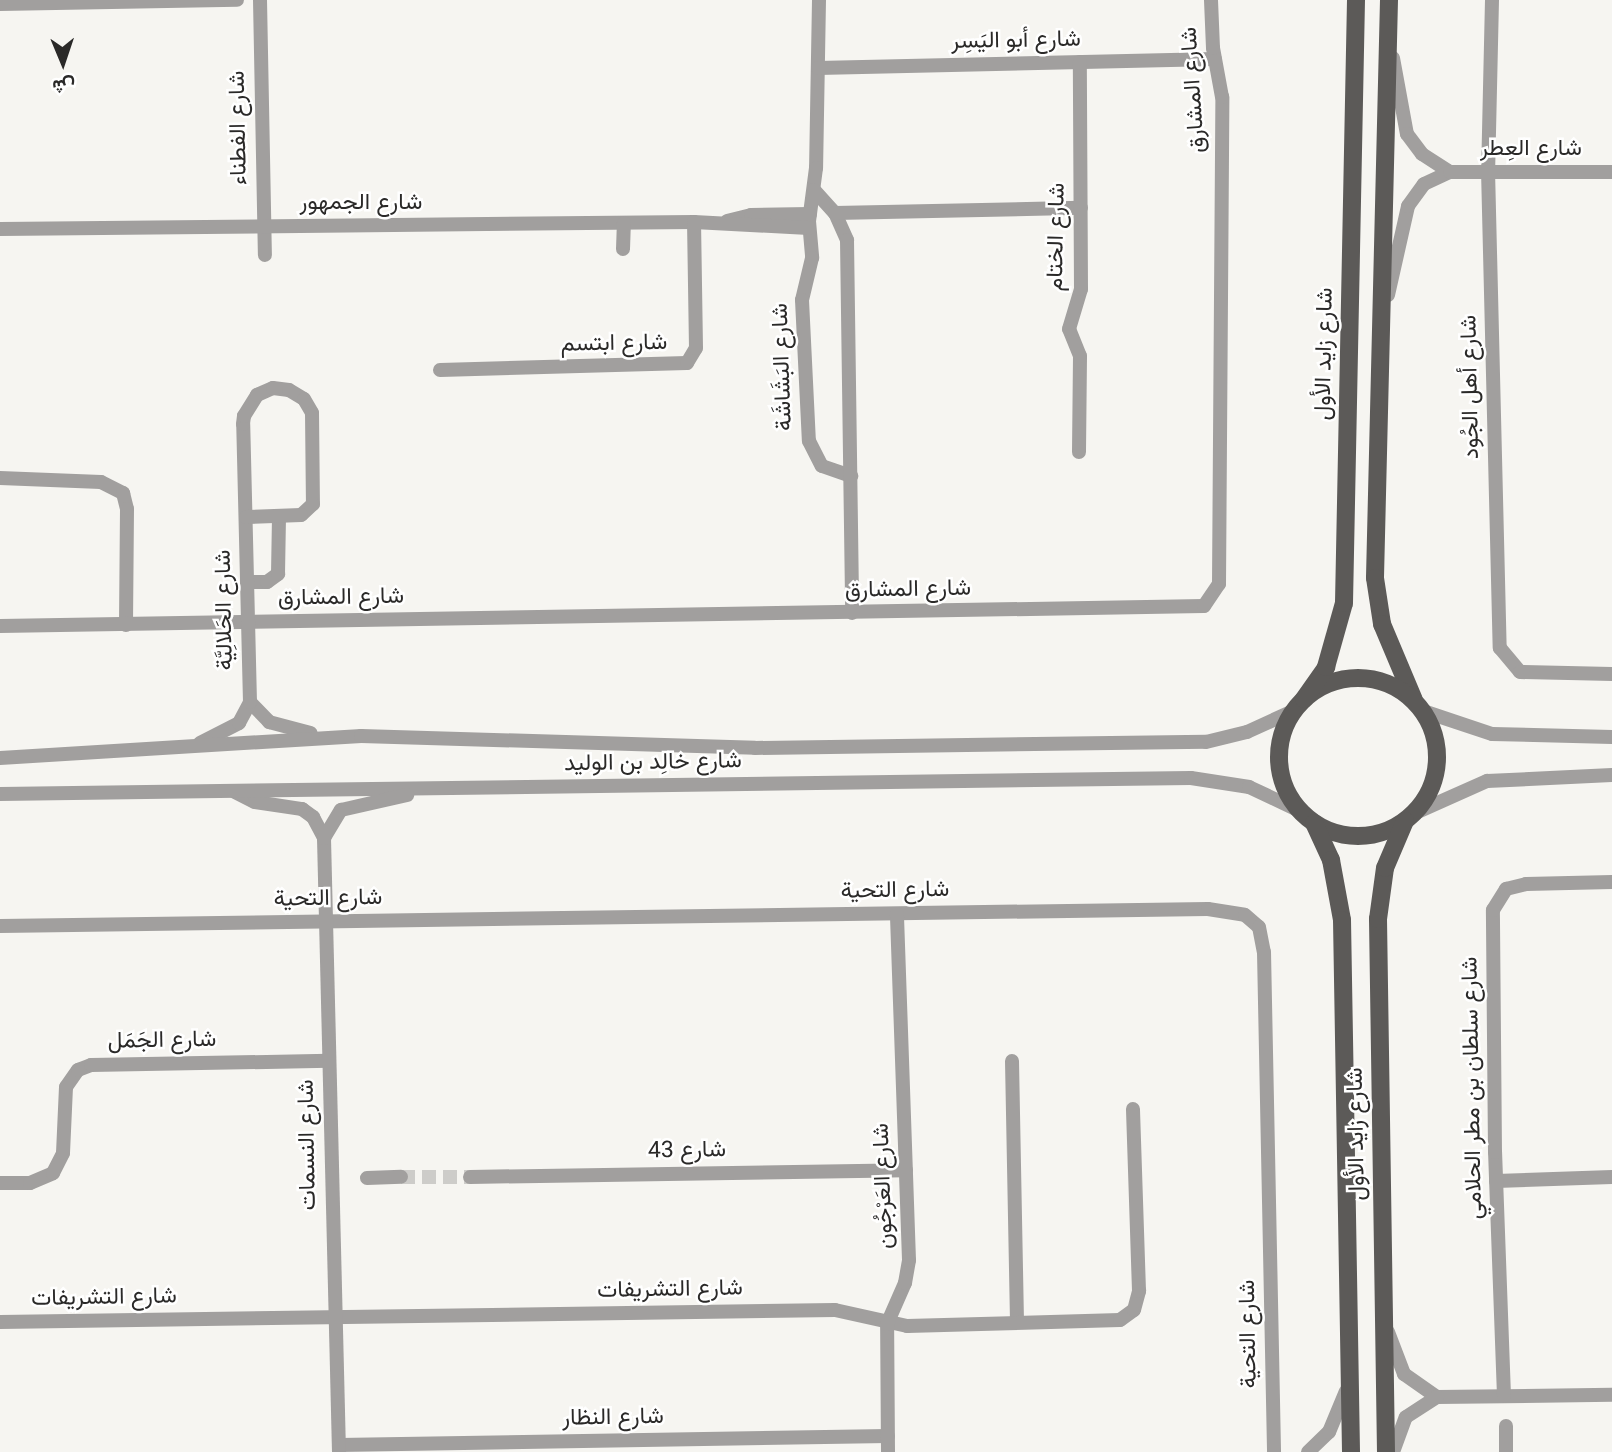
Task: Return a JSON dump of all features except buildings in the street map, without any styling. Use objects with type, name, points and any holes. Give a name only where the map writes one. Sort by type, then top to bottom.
[{"type":"main road","name":"شارع زايد الأول","points":[[1299,705],[1330,657],[1344,603],[1356,0]]},
{"type":"main road","points":[[1389,0],[1385,308],[1375,578],[1382,624],[1437,744],[1438,763],[1430,790],[1410,817],[1388,831],[1360,836],[1331,832],[1307,817],[1289,797],[1279,762],[1285,727],[1299,705],[1321,687],[1359,678],[1379,681],[1418,705]]},
{"type":"main road","name":"شارع زايد الأول","points":[[1307,817],[1331,860],[1342,920],[1351,1452]]},
{"type":"main road","name":"شارع زايد الأول","points":[[1386,1452],[1378,919],[1385,868],[1410,817]]},
{"type":"street","points":[[0,4],[237,0]]},
{"type":"street","name":"شارع الفطناء","points":[[260,0],[265,256]]},
{"type":"street","name":"شارع البَشَاشَة","points":[[819,0],[814,190],[809,221],[812,258],[802,300],[809,440],[822,466],[852,476]]},
{"type":"street","name":"شارع المشارق","points":[[0,626],[1204,606],[1216,593],[1222,176],[1222,97],[1215,59],[1211,0]]},
{"type":"street","name":"شارع أهل الجُود","points":[[1492,0],[1488,170],[1500,648],[1511,666],[1531,674],[1612,674]]},
{"type":"street","name":"شارع العِطر","points":[[1389,29],[1407,134],[1422,154],[1450,172]]},
{"type":"street","name":"شارع أبو اليَسِر","points":[[818,68],[1215,59]]},
{"type":"street","name":"شارع الختام","points":[[1079,452],[1080,356],[1069,322],[1081,294],[1080,62]]},
{"type":"street","name":"شارع العِطر","points":[[1385,308],[1408,205],[1424,184],[1450,172],[1612,172]]},
{"type":"street","points":[[814,190],[835,213],[847,240],[852,613]]},
{"type":"street","points":[[835,213],[1081,208]]},
{"type":"street","name":"شارع الجمهور","points":[[0,229],[809,221]]},
{"type":"street","name":"شارع ابتسم","points":[[440,370],[687,363],[696,348],[694,222]]},
{"type":"street","points":[[623,249],[624,223]]},
{"type":"street","name":"شارع الحَلالِيَّة","points":[[188,748],[233,727],[250,702],[247,582],[244,416],[257,395],[281,388],[304,398],[312,413],[315,499],[306,513],[279,517],[246,517]]},
{"type":"street","points":[[0,478],[101,482],[122,493],[127,509],[126,625]]},
{"type":"street","points":[[247,582],[267,582],[278,574],[279,517]]},
{"type":"street","name":"شارع الحَلالِيَّة","points":[[250,702],[269,722],[331,737]]},
{"type":"street","name":"شارع خالِد بن الوليد","points":[[0,758],[331,737],[719,748],[1206,742],[1247,732],[1299,705]]},
{"type":"street","points":[[1418,705],[1466,728],[1501,735],[1612,737]]},
{"type":"street","points":[[1410,817],[1487,781],[1612,775]]},
{"type":"street","name":"شارع خالِد بن الوليد","points":[[0,794],[1201,778],[1249,787],[1307,817]]},
{"type":"street","points":[[324,838],[341,810],[420,789]]},
{"type":"street","points":[[232,790],[255,802],[302,809],[313,817],[324,838]]},
{"type":"street","name":"شارع النسمات","points":[[324,838],[339,1449]]},
{"type":"street","name":"شارع سلطان بن مطر الحلامي","points":[[1504,1396],[1496,1181],[1496,901],[1506,889],[1527,884],[1612,882]]},
{"type":"street","name":"شارع التحية","points":[[0,926],[1220,909],[1245,915],[1259,927],[1264,952],[1274,1452]]},
{"type":"street","name":"شارع العَرْجُون","points":[[888,1452],[887,1324],[908,1270],[897,914]]},
{"type":"street","name":"شارع الجَمَل","points":[[0,1183],[30,1183],[53,1173],[63,1153],[66,1087],[78,1070],[91,1066],[329,1061]]},
{"type":"street","points":[[1012,1061],[1017,1322]]},
{"type":"street","name":"شارع التشريفات","points":[[0,1322],[835,1310],[887,1324],[1111,1321],[1126,1317],[1136,1305],[1133,1109]]},
{"type":"street","name":"شارع 43","points":[[470,1177],[906,1170]]},
{"type":"street","points":[[367,1178],[401,1177]]},
{"type":"street","points":[[1496,1181],[1612,1177]]},
{"type":"street","points":[[1384,1316],[1404,1374],[1422,1391],[1437,1397],[1612,1395]]},
{"type":"street","points":[[1308,1452],[1337,1418],[1350,1379]]},
{"type":"street","points":[[1393,1452],[1406,1417],[1437,1397]]},
{"type":"street","points":[[1506,1426],[1506,1452]]},
{"type":"street","name":"شارع النظار","points":[[339,1449],[888,1436]]},
{"type":"tunnel","points":[[401,1177],[470,1177]]}]
